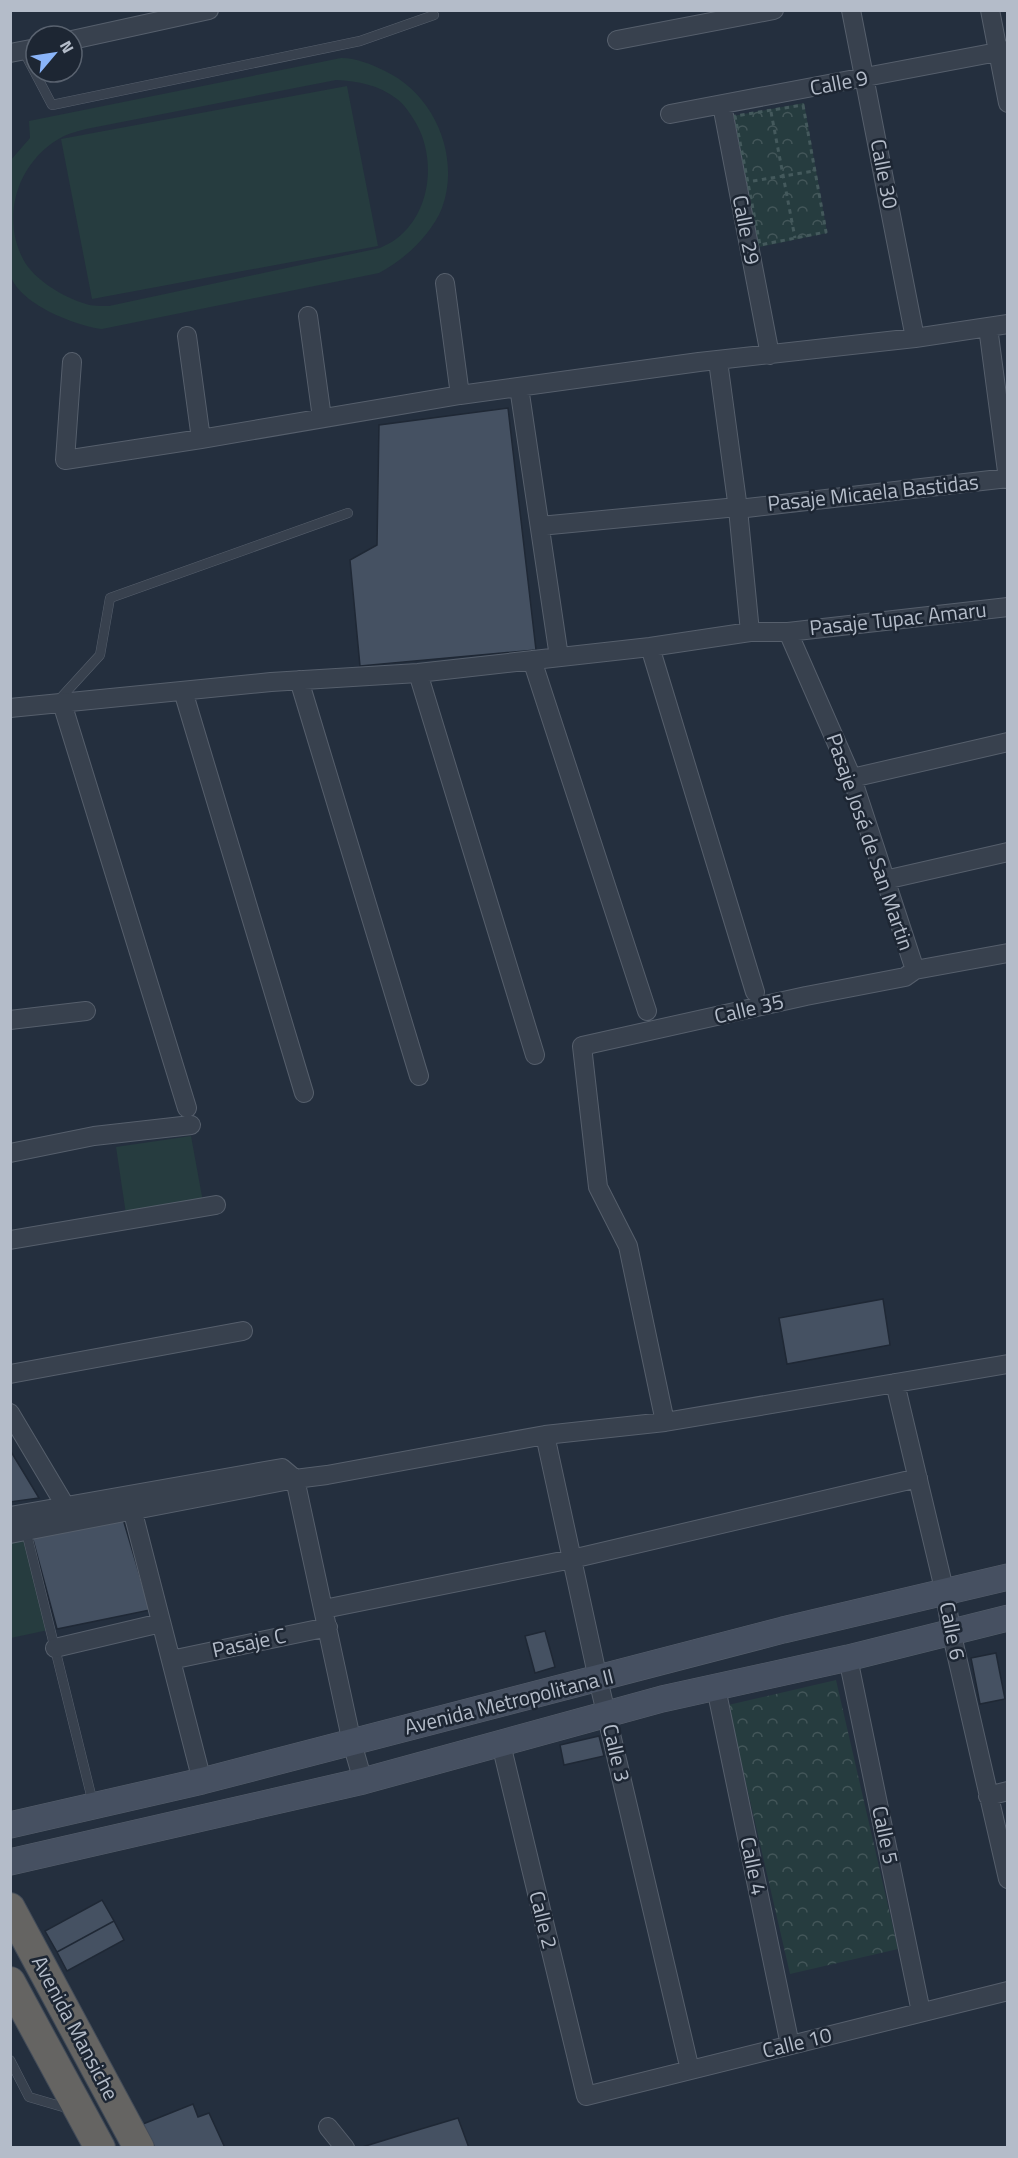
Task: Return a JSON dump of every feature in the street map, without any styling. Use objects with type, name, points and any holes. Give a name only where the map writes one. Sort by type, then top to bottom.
[{"type":"highway","name":"Avenida Mansiche","points":[[10,1908],[139,2148]]},
{"type":"highway","name":"Avenida Mansiche","points":[[10,1982],[100,2148]]},
{"type":"highway","points":[[81,2112],[111,2095]]},
{"type":"main road","name":"Avenida Metropolitana II","points":[[10,1825],[202,1781],[783,1630],[1008,1578]]},
{"type":"main road","name":"Avenida Metropolitana II","points":[[10,1862],[363,1781],[607,1714],[1008,1618]]},
{"type":"street","points":[[84,37],[209,10]]},
{"type":"street","points":[[617,40],[774,10]]},
{"type":"street","name":"Calle 30","points":[[851,10],[915,338]]},
{"type":"street","points":[[990,10],[1003,50],[1008,103]]},
{"type":"street","name":"Calle 9","points":[[670,114],[1003,50]]},
{"type":"street","name":"Calle 29","points":[[722,105],[770,355]]},
{"type":"street","points":[[445,283],[460,395]]},
{"type":"street","points":[[308,316],[322,418]]},
{"type":"street","points":[[72,362],[65,460],[201,440],[460,395],[699,362],[915,338],[1008,324]]},
{"type":"street","points":[[988,327],[1008,478]]},
{"type":"street","points":[[187,336],[201,440]]},
{"type":"street","points":[[718,361],[732,508],[750,632]]},
{"type":"street","points":[[519,387],[559,657]]},
{"type":"street","name":"Pasaje Micaela Bastidas","points":[[540,526],[1008,478]]},
{"type":"street","name":"Pasaje Tupac Amaru","points":[[788,632],[1008,607]]},
{"type":"street","points":[[10,708],[299,680],[418,673],[650,647],[750,632],[788,632]]},
{"type":"street","name":"Pasaje José de San Martin","points":[[788,632],[852,778],[915,970]]},
{"type":"street","points":[[650,647],[755,992]]},
{"type":"street","points":[[532,660],[646,1011]]},
{"type":"street","points":[[418,673],[534,1055]]},
{"type":"street","points":[[299,680],[419,1076]]},
{"type":"street","points":[[183,691],[304,1093]]},
{"type":"street","points":[[10,1153],[189,1117],[58,703]]},
{"type":"street","points":[[852,778],[1008,742]]},
{"type":"street","points":[[885,880],[1008,852]]},
{"type":"street","name":"Calle 35","points":[[665,1422],[628,1246],[598,1187],[582,1046],[806,996],[905,977],[915,970],[1008,953]]},
{"type":"street","points":[[10,1020],[86,1011]]},
{"type":"street","points":[[10,1240],[216,1206]]},
{"type":"street","points":[[10,1374],[243,1330]]},
{"type":"street","points":[[18,1532],[131,1504],[327,1475],[545,1435],[665,1422],[1008,1364]]},
{"type":"street","name":"Calle 6","points":[[895,1383],[945,1593],[951,1631],[1008,1879]]},
{"type":"street","points":[[10,1413],[66,1507]]},
{"type":"street","name":"Calle 3","points":[[545,1435],[598,1679],[690,2070]]},
{"type":"street","name":"Pasaje C","points":[[171,1660],[326,1618],[918,1478]]},
{"type":"street","points":[[295,1479],[352,1743],[363,1781]]},
{"type":"street","points":[[10,1516],[66,1507],[131,1504]]},
{"type":"street","points":[[131,1504],[202,1781]]},
{"type":"street","points":[[55,1648],[161,1623]]},
{"type":"street","name":"Calle 5","points":[[848,1658],[921,2012]]},
{"type":"street","name":"Calle 4","points":[[716,1688],[790,2045]]},
{"type":"street","name":"Calle 2","points":[[501,1744],[586,2096]]},
{"type":"street","points":[[988,1796],[1008,1791]]},
{"type":"street","name":"Calle 10","points":[[586,2096],[1008,1991]]},
{"type":"street","points":[[328,2127],[345,2148]]},
{"type":"lane","points":[[23,50],[52,105],[360,40],[434,15]]},
{"type":"lane","points":[[58,703],[100,656],[110,598],[348,513]]},
{"type":"lane","points":[[18,1532],[55,1648],[94,1806]]},
{"type":"lane","points":[[10,2060],[30,2097],[81,2112]]},
{"type":"path","points":[[803,105],[826,232],[760,245],[735,116],[771,110],[803,105]]},
{"type":"path","points":[[771,110],[795,238]]},
{"type":"path","points":[[748,182],[815,171]]},
{"type":"green space","points":[[341,58],[352,59],[374,66],[402,81],[430,111],[445,148],[448,168],[447,188],[442,208],[424,237],[407,254],[379,273],[102,329],[63,318],[48,311],[23,294],[10,273],[10,161],[30,138],[29,121]],"holes":[[[336,80],[376,87],[390,94],[411,114],[423,139],[428,170],[423,201],[408,228],[390,243],[380,248],[109,306],[88,305],[59,292],[34,274],[23,259],[16,242],[13,224],[18,189],[35,159],[48,146],[64,136],[86,129]]]},
{"type":"green space","points":[[347,86],[378,246],[92,299],[61,139]]},
{"type":"green space","points":[[804,103],[827,233],[759,247],[733,116]]},
{"type":"green space","points":[[191,1136],[203,1202],[126,1214],[116,1147]]},
{"type":"green space","points":[[23,1538],[48,1630],[11,1638],[10,1541]]},
{"type":"green space","points":[[836,1680],[898,1949],[790,1974],[728,1705]]},
{"type":"building","points":[[508,408],[536,650],[360,666],[350,560],[377,545],[379,425]]},
{"type":"building","points":[[883,1299],[890,1345],[787,1364],[779,1318]]},
{"type":"building","points":[[10,1450],[39,1498],[10,1502]]},
{"type":"building","points":[[123,1519],[150,1610],[57,1629],[32,1536]]},
{"type":"building","points":[[545,1631],[555,1667],[535,1673],[525,1636]]},
{"type":"building","points":[[996,1653],[1005,1699],[980,1704],[971,1658]]},
{"type":"building","points":[[599,1736],[604,1756],[564,1765],[560,1745]]},
{"type":"building","points":[[102,1900],[114,1921],[57,1952],[45,1931]]},
{"type":"building","points":[[114,1921],[124,1940],[67,1971],[57,1952]]},
{"type":"building","points":[[193,2104],[198,2117],[209,2113],[225,2148],[155,2148],[143,2124]]},
{"type":"building","points":[[458,2118],[469,2148],[359,2148],[411,2132]]}]
